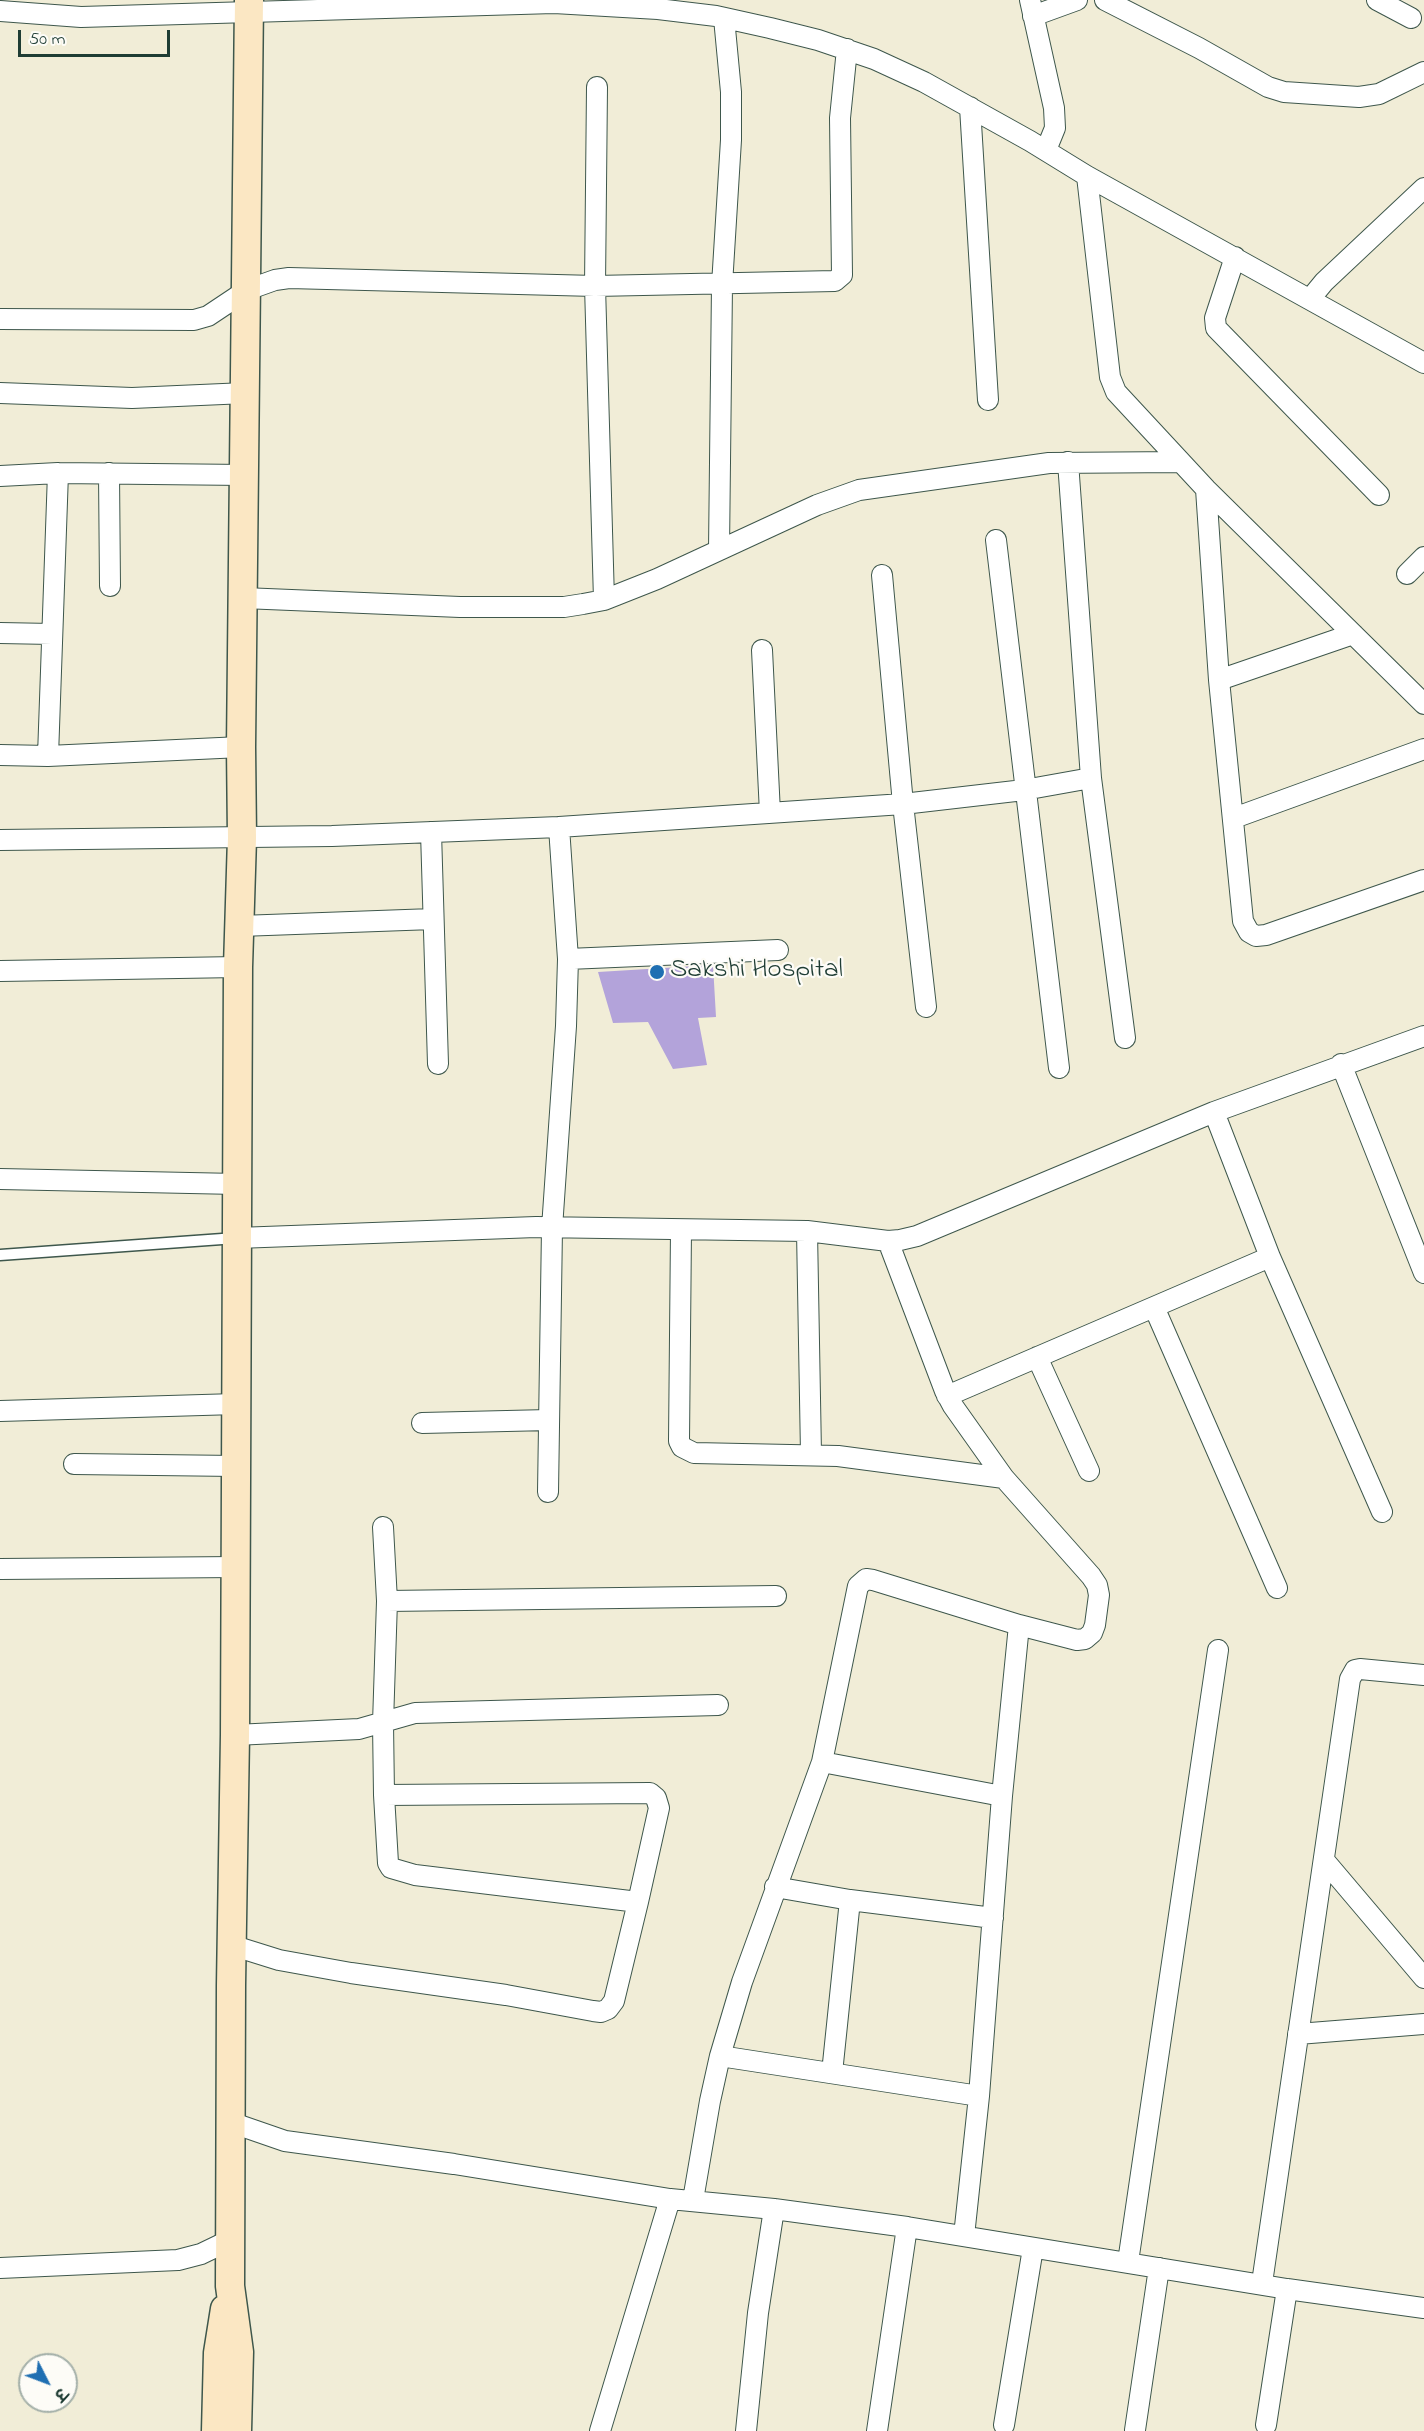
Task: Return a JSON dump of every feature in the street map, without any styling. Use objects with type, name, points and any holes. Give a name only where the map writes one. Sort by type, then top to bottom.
[{"type":"main road","points":[[237,2431],[239,2352],[230,2286],[231,1945],[235,1735],[238,967],[242,837],[249,6]]},
{"type":"main road","points":[[216,2431],[218,2353],[230,2286]]},
{"type":"street","points":[[1050,140],[1054,108],[1031,8],[1077,0]]},
{"type":"street","points":[[1105,0],[1138,7],[1268,87],[1284,92],[1359,97],[1379,94],[1424,72]]},
{"type":"street","points":[[1377,0],[1411,18]]},
{"type":"street","points":[[0,11],[81,17],[249,6],[554,3],[658,9],[724,18],[799,35],[874,58],[970,107],[1050,140],[1088,176],[1234,257],[1316,291],[1424,363]]},
{"type":"street","points":[[719,550],[722,285],[731,140],[731,92],[724,18]]},
{"type":"street","points":[[0,319],[194,320],[208,316],[247,290],[275,280],[289,278],[596,286],[835,281],[842,275],[840,118],[847,50]]},
{"type":"street","points":[[597,87],[596,286],[604,600]]},
{"type":"street","points":[[970,107],[988,400]]},
{"type":"street","points":[[1088,176],[1110,377],[1116,392],[1206,489],[1424,704]]},
{"type":"street","points":[[1316,291],[1424,188]]},
{"type":"street","points":[[1234,257],[1215,318],[1216,328],[1379,495]]},
{"type":"street","points":[[0,393],[150,398],[246,393]]},
{"type":"street","points":[[243,598],[460,607],[564,607],[604,600],[817,505],[859,490],[1068,462],[1180,462]]},
{"type":"street","points":[[1068,462],[1091,778],[1125,1038]]},
{"type":"street","points":[[0,476],[58,473],[245,475]]},
{"type":"street","points":[[48,756],[58,473]]},
{"type":"street","points":[[109,473],[110,586]]},
{"type":"street","points":[[1206,489],[1219,680],[1243,921],[1249,932],[1256,936],[1266,935],[1424,880]]},
{"type":"street","points":[[996,540],[1024,790],[1059,1068]]},
{"type":"street","points":[[1407,574],[1424,557]]},
{"type":"street","points":[[882,575],[903,804],[926,1007]]},
{"type":"street","points":[[0,633],[52,634]]},
{"type":"street","points":[[1219,680],[1353,634]]},
{"type":"street","points":[[762,650],[770,813]]},
{"type":"street","points":[[0,754],[48,756],[241,747]]},
{"type":"street","points":[[1234,818],[1424,749]]},
{"type":"street","points":[[0,840],[242,837],[559,827],[903,804],[1024,790],[1091,778]]},
{"type":"street","points":[[548,1492],[552,1228],[566,1026],[568,959],[559,827]]},
{"type":"street","points":[[430,832],[438,1064]]},
{"type":"street","points":[[240,926],[433,919]]},
{"type":"street","points":[[568,959],[778,950]]},
{"type":"street","points":[[0,971],[238,967]]},
{"type":"street","points":[[237,1238],[552,1228],[807,1231],[888,1241],[917,1236],[1214,1112],[1424,1036]]},
{"type":"street","points":[[1341,1065],[1424,1273]]},
{"type":"street","points":[[1214,1112],[1270,1257],[1382,1512]]},
{"type":"street","points":[[0,1179],[237,1184]]},
{"type":"street","points":[[681,1230],[679,1441],[682,1447],[694,1452],[811,1454],[1004,1478]]},
{"type":"street","points":[[807,1231],[811,1454]]},
{"type":"street","points":[[693,2200],[720,2056],[742,1982],[822,1762],[858,1586],[862,1581],[873,1580],[1019,1625],[1077,1640],[1085,1639],[1092,1633],[1095,1625],[1099,1595],[1097,1585],[1004,1478],[947,1396],[888,1241]]},
{"type":"street","points":[[947,1396],[1270,1257]]},
{"type":"street","points":[[1154,1307],[1276,1588]]},
{"type":"street","points":[[1037,1357],[1089,1472]]},
{"type":"street","points":[[0,1411],[236,1404]]},
{"type":"street","points":[[422,1423],[549,1420]]},
{"type":"street","points":[[74,1464],[236,1466]]},
{"type":"street","points":[[383,1527],[387,1601],[383,1723],[384,1796],[388,1863],[391,1868],[415,1875],[638,1902]]},
{"type":"street","points":[[0,1569],[236,1567]]},
{"type":"street","points":[[387,1601],[776,1596]]},
{"type":"street","points":[[963,2236],[979,2096],[1002,1796],[1019,1625]]},
{"type":"street","points":[[1128,2262],[1218,1650]]},
{"type":"street","points":[[1262,2283],[1352,1673],[1360,1668],[1424,1675]]},
{"type":"street","points":[[235,1735],[359,1729],[415,1713],[718,1705]]},
{"type":"street","points":[[822,1762],[1002,1796]]},
{"type":"street","points":[[231,1945],[279,1960],[351,1973],[506,1995],[601,2012],[608,2009],[614,2001],[638,1902],[659,1808],[656,1798],[644,1791],[384,1796]]},
{"type":"street","points":[[1324,1860],[1424,1978]]},
{"type":"street","points":[[775,1887],[850,1900],[993,1918]]},
{"type":"street","points":[[832,2073],[850,1900]]},
{"type":"street","points":[[1298,2034],[1424,2024]]},
{"type":"street","points":[[720,2056],[979,2096]]},
{"type":"street","points":[[231,2122],[285,2141],[454,2164],[670,2199],[774,2209],[907,2227],[1262,2283],[1287,2289],[1424,2308]]},
{"type":"street","points":[[600,2431],[670,2199]]},
{"type":"street","points":[[746,2431],[758,2313],[774,2209]]},
{"type":"street","points":[[877,2431],[907,2227]]},
{"type":"street","points":[[0,2268],[178,2260],[201,2254],[230,2240]]},
{"type":"street","points":[[1004,2425],[1033,2248]]},
{"type":"street","points":[[1135,2430],[1159,2268]]},
{"type":"street","points":[[1266,2426],[1287,2289]]},
{"type":"lane","points":[[0,1255],[237,1238]]},
{"type":"building","points":[[713,965],[716,1017],[698,1018],[707,1065],[673,1069],[648,1022],[613,1023],[598,972]]},
{"type":"place","name":"Sakshi Hospital","points":[[657,972]]}]
